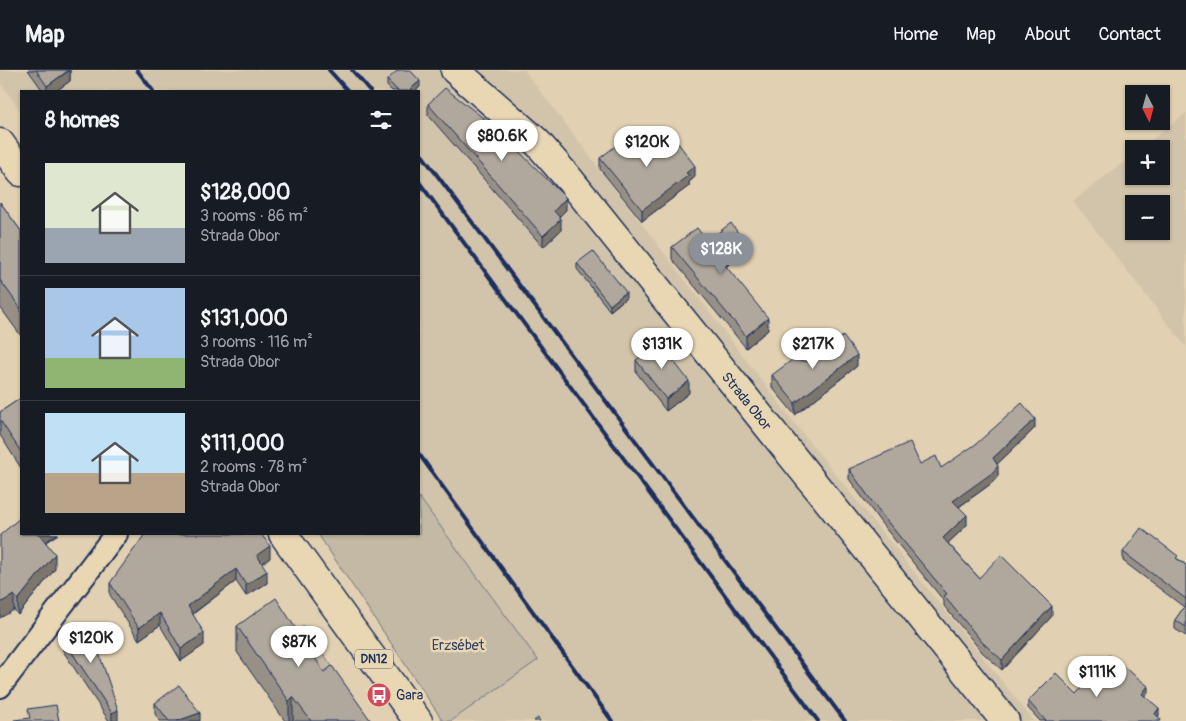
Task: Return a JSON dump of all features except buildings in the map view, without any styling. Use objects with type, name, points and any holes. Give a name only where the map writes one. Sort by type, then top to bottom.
[{"type":"street","name":"Strada Obor","points":[[456,70],[536,140],[570,180],[1005,721]]},
{"type":"street","points":[[0,143],[20,171]]},
{"type":"street","points":[[0,686],[115,535]]},
{"type":"street","name":"DN12","points":[[284,535],[418,721]]},
{"type":"shaded area","points":[[0,70],[524,70],[796,425],[1034,721],[451,721],[537,660],[420,498],[420,90],[20,90],[20,111],[0,82]]},
{"type":"shaded area","points":[[1186,113],[1186,347],[1073,201],[1125,161],[1125,185],[1170,185],[1170,140],[1152,140],[1164,130],[1170,130],[1170,126]]},
{"type":"green space","name":"Erzsébet","points":[[420,498],[538,660],[451,721],[443,721],[319,535],[420,535]]},
{"type":"green space","points":[[304,626],[370,721],[285,640]]},
{"type":"railway","points":[[137,70],[152,90]]},
{"type":"railway","points":[[329,70],[347,90]]},
{"type":"railway","points":[[352,70],[369,90]]},
{"type":"railway","points":[[420,152],[845,721]]},
{"type":"railway","points":[[420,183],[818,721]]},
{"type":"railway","points":[[420,455],[612,721]]},
{"type":"place","name":"Gara","points":[[379,695]]}]
